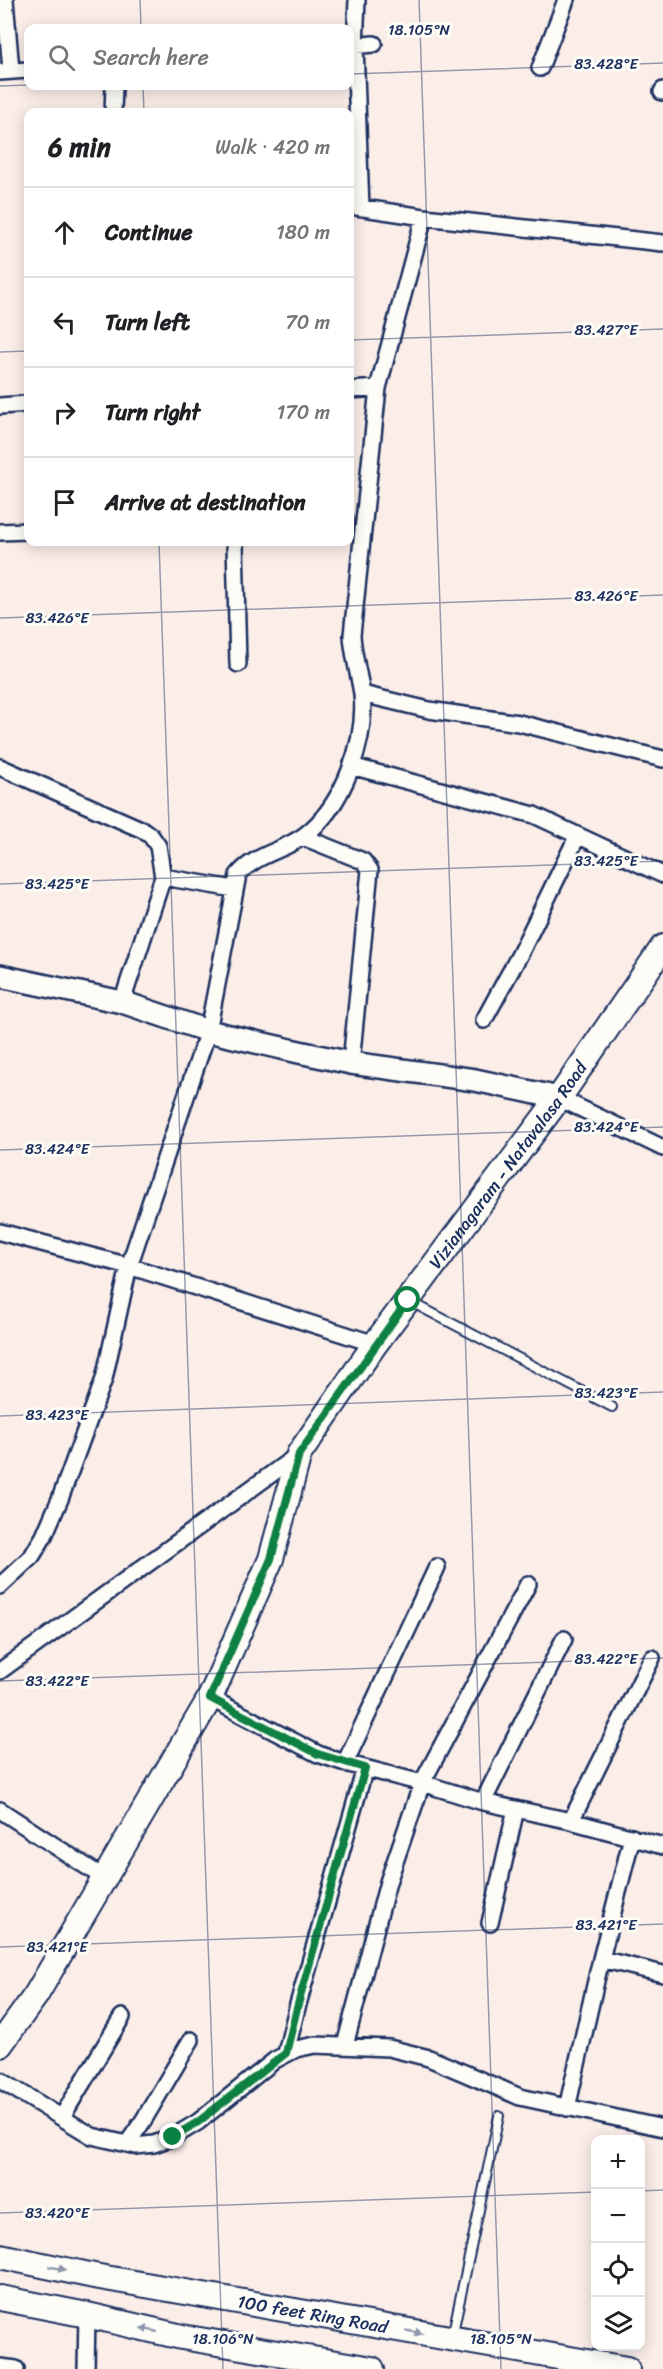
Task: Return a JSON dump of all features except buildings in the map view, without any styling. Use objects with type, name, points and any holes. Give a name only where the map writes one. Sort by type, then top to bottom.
[{"type":"main road","name":"Vizianagaram - Natavalasa Road","points":[[0,2045],[36,1995],[210,1698],[271,1559],[299,1454],[375,1344],[559,1098],[663,947]]},
{"type":"main road","name":"100 feet Ring Road","points":[[0,2256],[94,2276],[627,2369]]},
{"type":"main road","points":[[0,2298],[182,2337],[372,2369]]},
{"type":"street","points":[[5,0],[5,71],[24,70]]},
{"type":"street","points":[[354,28],[357,0]]},
{"type":"street","points":[[540,69],[567,0]]},
{"type":"street","points":[[354,46],[374,44]]},
{"type":"street","points":[[113,108],[114,90]]},
{"type":"street","points":[[353,90],[353,108]]},
{"type":"street","points":[[354,153],[355,207],[424,217],[663,243]]},
{"type":"street","points":[[0,1586],[32,1556],[44,1536],[104,1379],[129,1266],[208,1031],[238,875],[258,859],[303,837],[320,822],[340,790],[361,739],[362,694],[352,648],[357,514],[378,388],[424,217]]},
{"type":"street","points":[[354,390],[378,388]]},
{"type":"street","points":[[0,405],[24,404]]},
{"type":"street","points":[[0,532],[24,531]]},
{"type":"street","points":[[235,546],[238,664]]},
{"type":"street","points":[[362,694],[429,710],[519,723],[663,759]]},
{"type":"street","points":[[351,766],[534,815],[577,837],[663,875]]},
{"type":"street","points":[[0,767],[143,830],[158,846],[162,877],[122,1002]]},
{"type":"street","points":[[303,837],[363,861],[370,870],[351,1063]]},
{"type":"street","points":[[484,1020],[520,954],[577,837]]},
{"type":"street","points":[[162,877],[234,889]]},
{"type":"street","points":[[0,976],[122,1002],[208,1031],[351,1063],[475,1080],[559,1098],[663,1148]]},
{"type":"street","points":[[0,1232],[129,1266],[375,1344]]},
{"type":"street","points":[[0,1671],[299,1454]]},
{"type":"street","points":[[345,1763],[437,1567]]},
{"type":"street","points":[[345,2045],[388,1882],[422,1783],[528,1584]]},
{"type":"street","points":[[483,1802],[564,1639]]},
{"type":"street","points":[[571,1821],[652,1658]]},
{"type":"street","points":[[210,1698],[318,1754],[345,1763],[483,1802],[571,1821],[663,1846]]},
{"type":"street","points":[[286,2053],[365,1768]]},
{"type":"street","points":[[490,1923],[516,1809]]},
{"type":"street","points":[[1,1813],[104,1878]]},
{"type":"street","points":[[567,2108],[632,1837]]},
{"type":"street","points":[[601,1959],[663,1974]]},
{"type":"street","points":[[62,2117],[122,2017]]},
{"type":"street","points":[[127,2144],[191,2040]]},
{"type":"street","points":[[0,2080],[92,2136],[127,2144],[154,2144],[173,2137],[198,2122],[286,2053],[315,2045],[389,2048],[429,2058],[519,2097],[663,2128]]},
{"type":"street","points":[[86,2369],[87,2315]]},
{"type":"street","points":[[0,2367],[16,2369]]},
{"type":"lane","points":[[408,1300],[612,1407]]},
{"type":"lane","points":[[452,2338],[499,2116]]},
{"type":"route","points":[[173,2137],[198,2122],[286,2053],[365,1768],[318,1754],[210,1698],[271,1559],[299,1454],[408,1300]]}]
